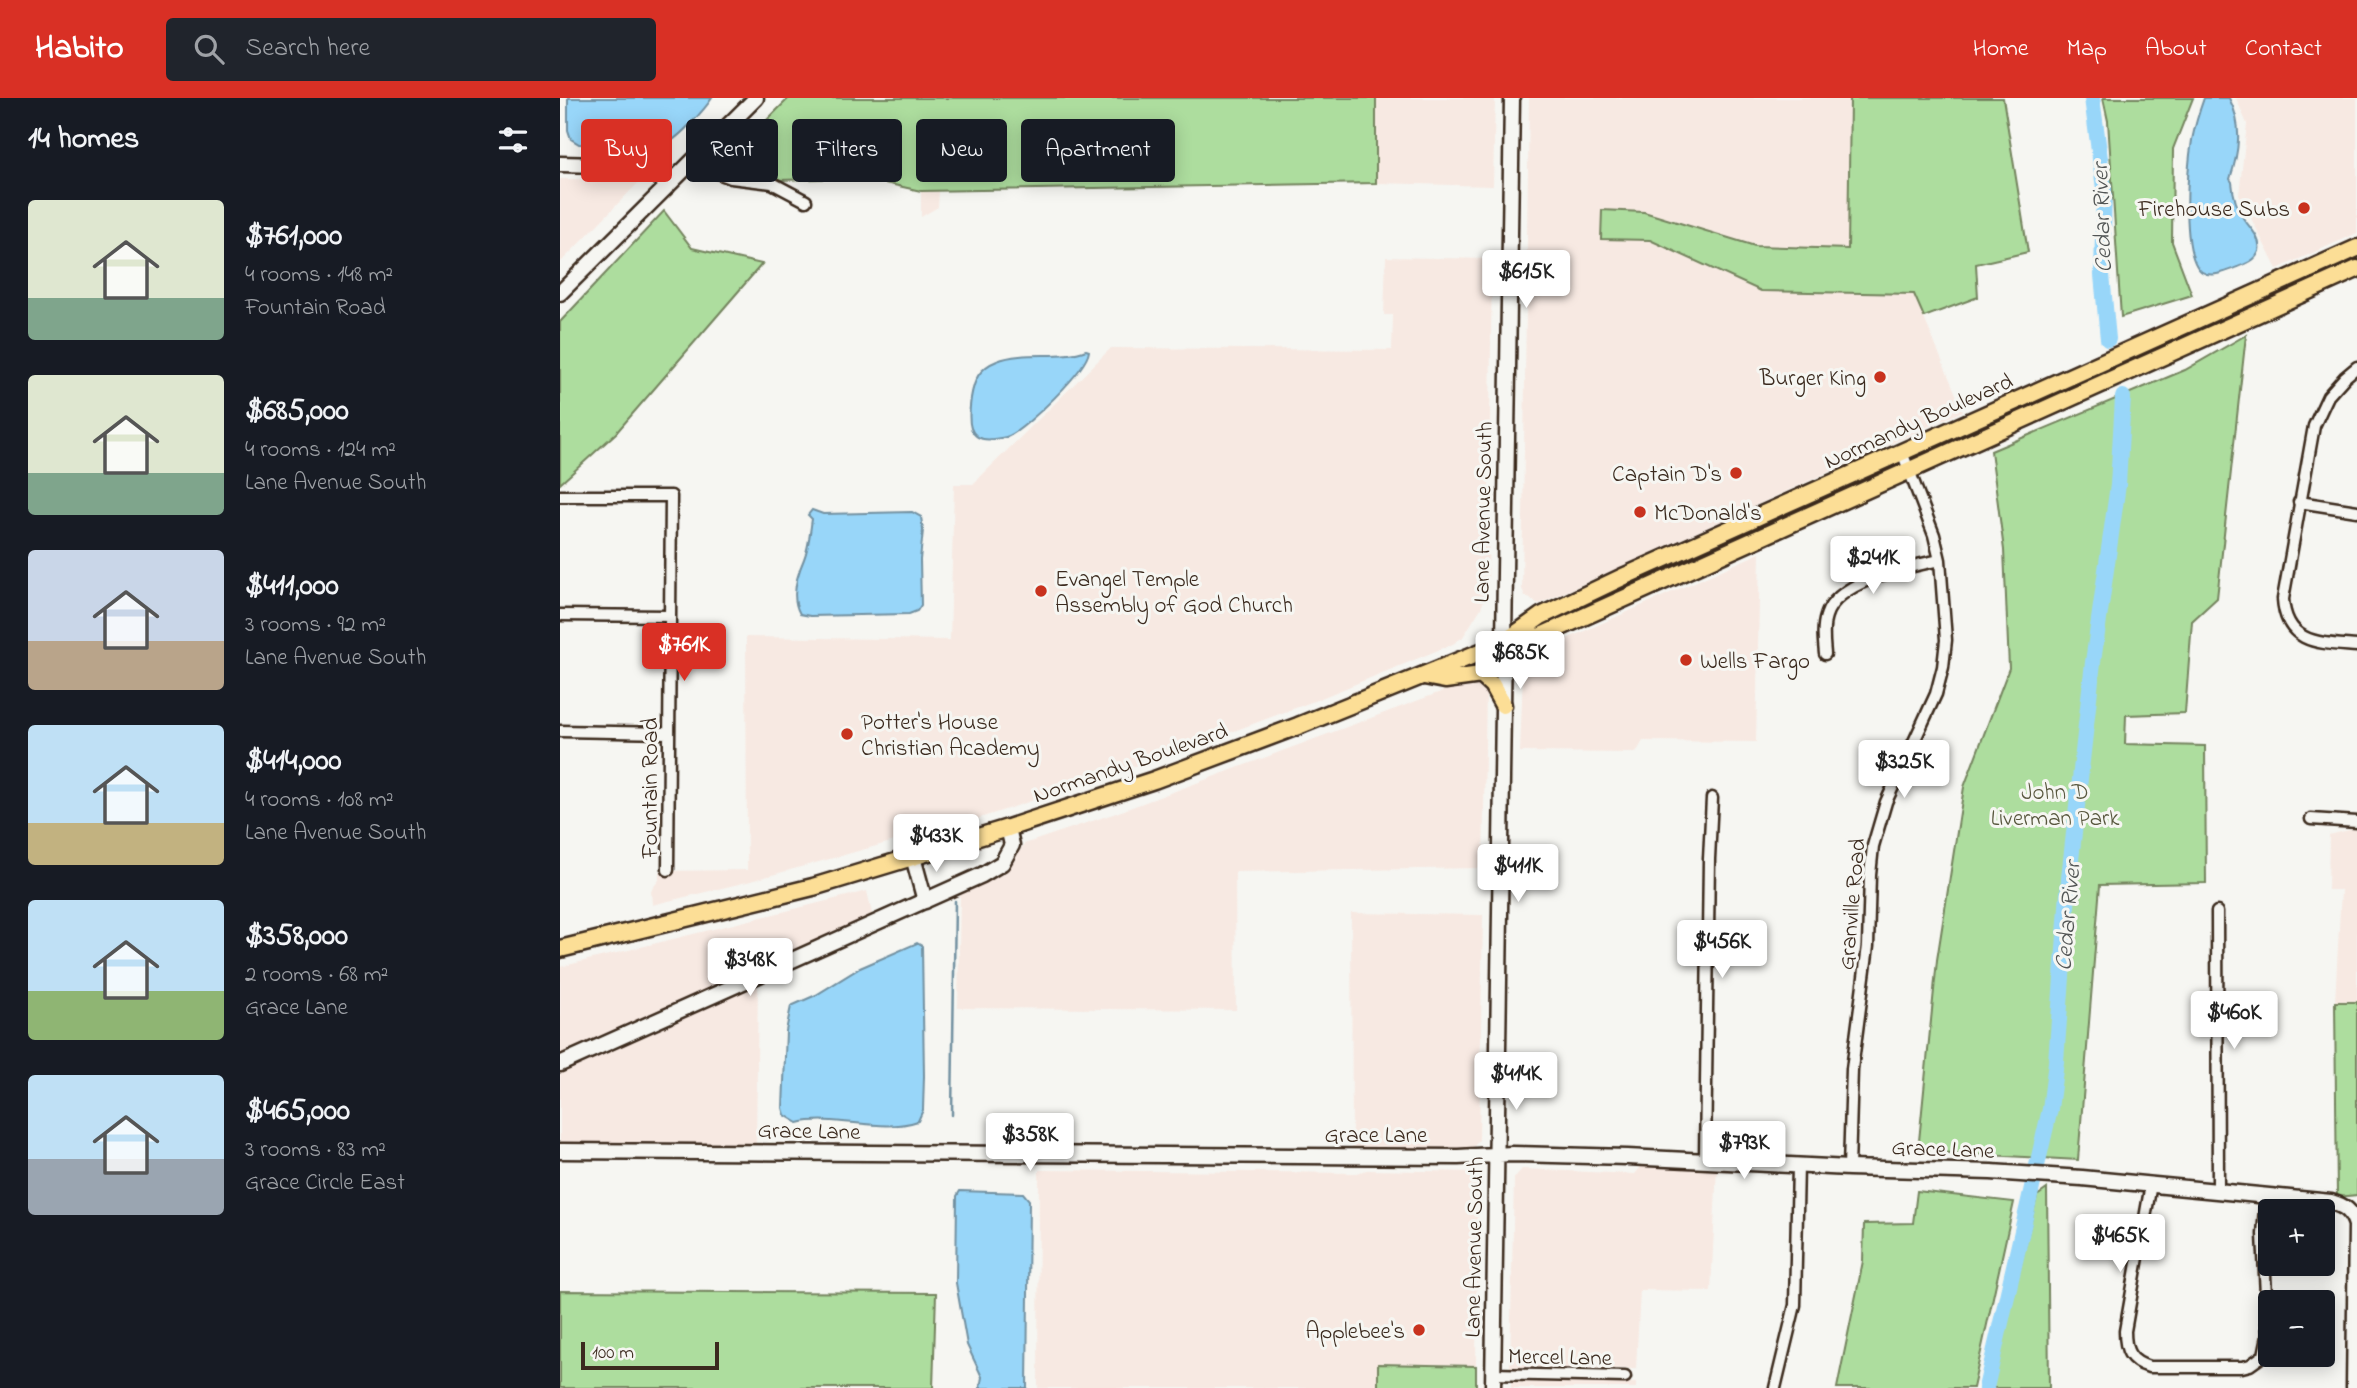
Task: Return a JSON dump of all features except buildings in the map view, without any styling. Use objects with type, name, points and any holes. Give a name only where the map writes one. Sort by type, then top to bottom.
[{"type":"main road","name":"Normandy Boulevard","points":[[1503,643],[1541,616],[1681,550],[2357,248]]},
{"type":"main road","name":"Normandy Boulevard","points":[[560,949],[813,887],[1008,828],[1204,761],[1503,643],[1541,636],[2357,270]]},
{"type":"main road","points":[[1988,435],[1992,426],[2045,400],[2053,385]]},
{"type":"main road","points":[[1424,676],[1445,680],[1481,675],[1492,685],[1503,705]]},
{"type":"street","points":[[735,119],[756,98]]},
{"type":"street","name":"Lane Avenue South","points":[[1493,1381],[1512,98]]},
{"type":"street","points":[[560,164],[639,166],[653,172],[668,186]]},
{"type":"street","points":[[560,293],[686,168]]},
{"type":"street","points":[[764,182],[772,183],[806,201]]},
{"type":"street","points":[[2357,367],[2335,387],[2320,410],[2314,426],[2283,599],[2284,611],[2294,630],[2308,640],[2357,646]]},
{"type":"street","name":"Granville Road","points":[[1849,1168],[1852,1069],[1868,946],[1873,846],[1886,803],[1936,694],[1946,640],[1940,560],[1934,535],[1902,452]]},
{"type":"street","name":"Fountain Road","points":[[560,496],[671,496],[668,870]]},
{"type":"street","points":[[2300,502],[2357,511]]},
{"type":"street","points":[[1825,654],[1826,615],[1833,603],[1845,592],[1894,570],[1940,560]]},
{"type":"street","points":[[560,615],[669,616]]},
{"type":"street","points":[[560,732],[668,733]]},
{"type":"street","points":[[1705,1161],[1712,798]]},
{"type":"street","points":[[2311,819],[2357,822]]},
{"type":"street","points":[[560,1064],[982,875],[1002,863],[1012,845],[1008,828]]},
{"type":"street","points":[[913,858],[926,901]]},
{"type":"street","points":[[2217,912],[2218,1191]]},
{"type":"street","name":"Grace Lane","points":[[560,1151],[1627,1157],[2054,1176],[2331,1202],[2345,1207],[2356,1225],[2354,1388]]},
{"type":"street","points":[[1775,1388],[1795,1305],[1798,1165]]},
{"type":"street","points":[[2151,1184],[2125,1331],[2125,1343],[2130,1357],[2138,1364],[2149,1367],[2242,1367],[2264,1355],[2268,1336],[2263,1234],[2266,1195]]},
{"type":"street","name":"Mercel Lane","points":[[1493,1381],[1625,1377]]},
{"type":"shaded area","points":[[1376,98],[1495,98],[1493,186],[1376,183]]},
{"type":"shaded area","points":[[1529,98],[1849,98],[1848,249],[1755,246],[1644,212],[1603,210],[1601,239],[1650,240],[1761,291],[1914,294],[1963,411],[1539,604],[1525,596],[1522,589]]},
{"type":"shaded area","points":[[2236,98],[2357,98],[2357,233],[2277,269],[2239,195],[2247,124]]},
{"type":"shaded area","points":[[560,179],[581,179],[581,182],[639,182],[560,263]]},
{"type":"shaded area","points":[[921,191],[939,191],[938,207],[921,217]]},
{"type":"shaded area","points":[[1386,257],[1492,259],[1488,589],[1481,608],[1463,637],[1453,644],[1314,701],[1178,752],[965,823],[652,905],[651,890],[659,880],[659,871],[747,870],[746,637],[950,640],[954,484],[973,484],[1111,348],[1392,350],[1393,315],[1384,315]]},
{"type":"shaded area","points":[[1760,553],[1756,742],[1643,741],[1636,753],[1520,752],[1523,673],[1525,664],[1535,653]]},
{"type":"shaded area","points":[[1473,680],[1486,690],[1483,868],[1235,872],[1236,1010],[958,1008],[960,895],[1005,873],[1024,844],[1116,813]]},
{"type":"shaded area","points":[[2357,828],[2357,1002],[2335,1002],[2341,890],[2328,890],[2329,835]]},
{"type":"shaded area","points":[[867,891],[873,918],[560,1059],[560,967]]},
{"type":"shaded area","points":[[1351,913],[1483,915],[1479,1140],[1472,1149],[1352,1149]]},
{"type":"shaded area","points":[[758,981],[756,1146],[560,1145],[560,1070]]},
{"type":"shaded area","points":[[1644,1163],[1717,1166],[1711,1291],[1640,1290],[1636,1369],[1510,1367],[1514,1178],[1522,1169],[1635,1174]]},
{"type":"shaded area","points":[[1039,1170],[1478,1172],[1476,1366],[1379,1364],[1378,1388],[1038,1388]]},
{"type":"shaded area","points":[[1511,1378],[1636,1383],[1636,1388],[1511,1388]]},
{"type":"green space","points":[[789,98],[1376,98],[1376,183],[921,191],[880,182],[902,182],[902,119],[792,119],[792,180],[778,180],[778,119],[768,119]]},
{"type":"green space","points":[[1850,98],[2003,98],[2028,252],[1976,264],[1978,297],[1924,317],[1914,294],[1761,291],[1650,240],[1601,239],[1602,210],[1644,212],[1755,246],[1848,249]]},
{"type":"green space","points":[[2103,98],[2193,98],[2173,149],[2172,242],[2192,295],[2121,317],[2108,121]]},
{"type":"green space","points":[[664,211],[692,248],[762,264],[616,433],[560,484],[560,322]]},
{"type":"green space","name":"John D Liverman Park","points":[[2246,335],[2217,598],[2192,621],[2185,713],[2126,715],[2125,744],[2205,746],[2206,883],[2100,885],[2078,1160],[1918,1151],[1937,960],[1964,787],[2009,668],[2004,550],[1991,451],[2185,370]]},
{"type":"green space","points":[[2335,1002],[2357,1002],[2357,1195],[2337,1197]]},
{"type":"green space","points":[[2047,1189],[2049,1388],[1992,1388],[2037,1196]]},
{"type":"green space","points":[[1917,1191],[2014,1202],[1973,1388],[1837,1388],[1863,1261],[1864,1224],[1913,1223]]},
{"type":"green space","points":[[560,1291],[936,1293],[933,1388],[560,1388]]},
{"type":"green space","points":[[1378,1364],[1476,1366],[1476,1388],[1378,1388]]},
{"type":"water","points":[[568,98],[712,98],[695,119],[686,119],[686,128],[672,140],[672,119],[581,119],[581,144],[571,139],[568,130]]},
{"type":"water","points":[[2204,98],[2229,98],[2233,108],[2238,138],[2230,179],[2238,209],[2257,237],[2259,246],[2257,255],[2252,260],[2213,274],[2202,272],[2195,263],[2188,230],[2190,152]]},
{"type":"water","points":[[1089,351],[1086,360],[1067,384],[1017,431],[1007,437],[994,439],[978,437],[974,433],[969,414],[971,398],[976,380],[986,367],[1008,358]]},
{"type":"water","points":[[812,510],[823,514],[912,512],[921,517],[921,605],[917,611],[909,614],[800,614],[795,600],[796,586],[806,554],[812,519],[808,515]]},
{"type":"water","points":[[917,943],[922,946],[924,1076],[923,1110],[918,1121],[889,1126],[828,1121],[798,1123],[785,1115],[786,1031],[791,1006],[816,995],[860,968]]},
{"type":"water","points":[[960,1191],[1023,1193],[1029,1200],[1027,1388],[980,1388],[982,1377],[967,1345],[956,1283],[957,1196]]},
{"type":"waterway","name":"Cedar River","points":[[2092,98],[2104,189],[2102,275],[2108,339]]},
{"type":"waterway","name":"Cedar River","points":[[1986,1388],[2050,1109],[2056,1062],[2069,878],[2093,662],[2118,485],[2123,397]]},
{"type":"waterway","points":[[952,1115],[955,901]]},
{"type":"place","name":"Firehouse Subs","points":[[2304,208]]},
{"type":"place","name":"Burger King","points":[[1880,377]]},
{"type":"place","name":"Captain D's","points":[[1736,473]]},
{"type":"place","name":"McDonald's","points":[[1640,512]]},
{"type":"place","name":"Evangel Temple Assembly of God Church","points":[[1041,591]]},
{"type":"place","name":"Wells Fargo","points":[[1686,660]]},
{"type":"place","name":"Potter's House Christian Academy","points":[[847,734]]},
{"type":"place","name":"Applebee's","points":[[1419,1330]]}]
